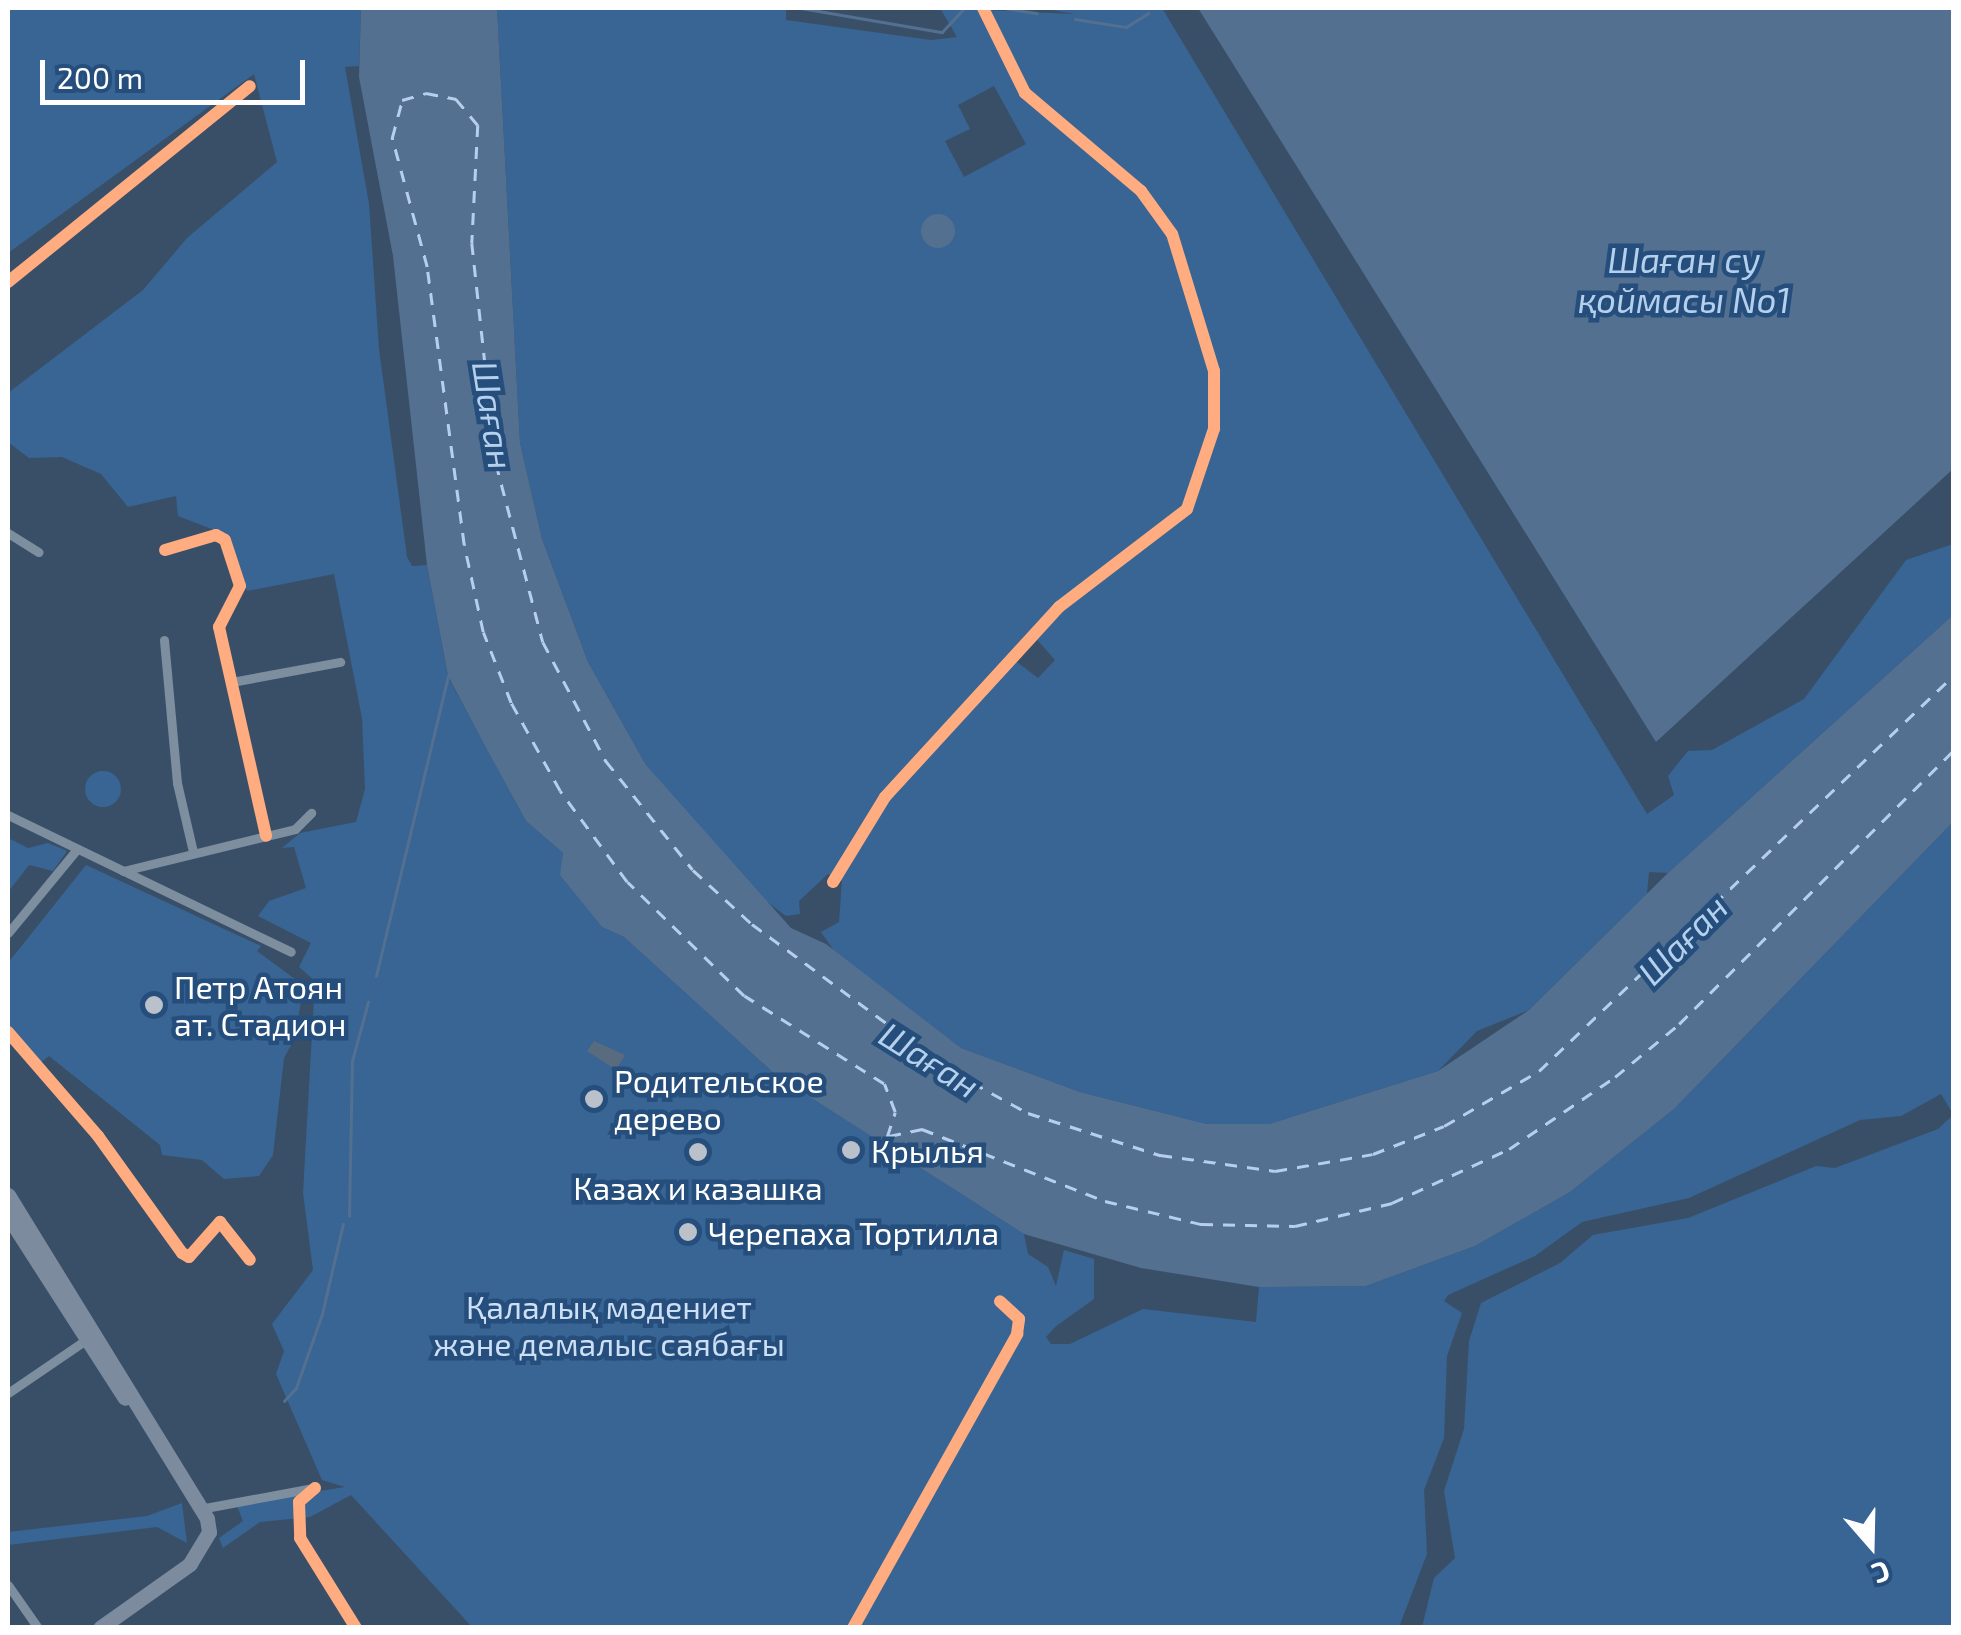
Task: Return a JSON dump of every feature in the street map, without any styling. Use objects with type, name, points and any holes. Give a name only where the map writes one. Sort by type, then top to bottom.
[{"type":"main road","points":[[8,1195],[110,1375],[185,1492],[200,1542]]},
{"type":"main road","points":[[8,1216],[205,1508],[200,1542],[86,1628]]},
{"type":"main road","points":[[100,1628],[200,1542]]},
{"type":"street","points":[[833,882],[885,798],[1059,607],[1187,509],[1214,430],[1214,371],[1172,234],[1142,191],[1026,93],[982,8]]},
{"type":"street","points":[[8,282],[250,86]]},
{"type":"street","points":[[8,533],[39,552]]},
{"type":"street","points":[[165,550],[216,535],[225,540],[240,586],[219,627],[237,681],[266,836]]},
{"type":"street","points":[[164,640],[177,783],[193,852]]},
{"type":"street","points":[[237,681],[340,662]]},
{"type":"street","points":[[122,870],[295,829],[311,813]]},
{"type":"street","points":[[8,815],[291,952]]},
{"type":"street","points":[[8,933],[77,848]]},
{"type":"street","points":[[8,1032],[98,1136],[182,1253],[188,1257],[220,1222],[250,1260]]},
{"type":"street","points":[[853,1628],[1016,1334],[1019,1320],[1000,1300]]},
{"type":"street","points":[[8,1393],[91,1336]]},
{"type":"street","points":[[205,1508],[315,1488],[299,1502],[300,1538],[356,1628]]},
{"type":"street","points":[[8,1585],[38,1628]]},
{"type":"green space","name":"Қалалық мәдениет және демалыс саябағы","points":[[8,8],[361,8],[359,66],[345,67],[369,204],[379,349],[407,557],[412,566],[427,565],[448,677],[526,821],[563,853],[561,875],[602,927],[624,937],[777,1076],[1024,1234],[1028,1254],[1048,1267],[1056,1286],[1064,1250],[1094,1259],[1094,1299],[1055,1327],[1046,1337],[1051,1344],[1070,1344],[1143,1309],[1256,1322],[1259,1287],[1366,1286],[1475,1246],[1570,1192],[1674,1109],[1953,822],[1953,1114],[1941,1094],[1901,1116],[1860,1120],[1689,1198],[1582,1222],[1535,1256],[1448,1295],[1444,1301],[1462,1313],[1447,1356],[1444,1438],[1424,1490],[1427,1554],[1399,1627],[472,1627],[351,1495],[310,1517],[260,1522],[223,1548],[219,1538],[243,1521],[236,1504],[345,1487],[322,1480],[276,1374],[284,1351],[272,1324],[313,1270],[303,1193],[315,981],[299,967],[311,943],[258,916],[269,901],[306,888],[294,847],[282,848],[300,833],[356,822],[365,789],[362,718],[334,574],[247,591],[230,536],[178,516],[176,496],[128,507],[101,474],[62,457],[29,458],[8,442],[8,393],[143,290],[187,238],[277,162],[254,74],[8,253]]},
{"type":"green space","points":[[497,8],[786,8],[786,20],[931,40],[957,37],[940,8],[1075,14],[1040,8],[1162,8],[1647,814],[1674,795],[1668,776],[1688,751],[1712,750],[1804,699],[1906,560],[1953,544],[1953,615],[1668,873],[1649,872],[1647,894],[1529,1010],[1477,1031],[1438,1071],[1269,1124],[1205,1124],[1080,1092],[961,1048],[835,952],[821,932],[839,922],[842,881],[828,874],[799,901],[800,914],[786,916],[750,889],[646,765],[588,662],[542,539],[520,443]],"holes":[[[994,86],[1026,144],[964,177],[945,141],[970,129],[958,105]],[[1033,635],[1055,660],[1038,678],[1013,659]]]},
{"type":"green space","points":[[103,771],[116,776],[121,789],[116,802],[103,807],[90,802],[85,789],[90,776]]},
{"type":"green space","points":[[8,838],[28,848],[48,843],[67,851],[53,871],[29,865],[8,892]]},
{"type":"green space","name":"Петр Атоян ат. Стадион","points":[[86,865],[261,946],[257,951],[303,985],[296,1036],[284,1058],[273,1155],[259,1176],[224,1179],[202,1160],[162,1155],[160,1145],[49,1056],[40,1063],[8,1025],[8,963]]},
{"type":"green space","points":[[1953,1115],[1953,1627],[1422,1627],[1434,1578],[1455,1558],[1444,1491],[1464,1429],[1469,1341],[1481,1303],[1560,1263],[1593,1235],[1688,1218],[1816,1166],[1835,1168],[1938,1129]]},
{"type":"green space","points":[[182,1503],[187,1543],[157,1527],[8,1545],[8,1532],[147,1516]]},
{"type":"water","name":"Шаған","points":[[361,8],[497,8],[520,443],[542,539],[588,662],[646,765],[791,928],[826,944],[961,1048],[1080,1092],[1206,1124],[1269,1124],[1438,1071],[1529,1010],[1668,873],[1953,615],[1953,822],[1674,1109],[1570,1192],[1475,1246],[1366,1286],[1259,1287],[1141,1268],[1024,1234],[777,1076],[624,937],[602,927],[560,875],[563,853],[526,821],[484,744],[448,676],[427,565],[393,256],[359,77]]},
{"type":"water","name":"Шаған су қоймасы No1","points":[[1198,8],[1953,8],[1953,469],[1656,742]]},
{"type":"water","points":[[938,214],[950,219],[955,231],[950,243],[938,248],[926,243],[921,231],[926,219]]},
{"type":"building","points":[[594,1041],[625,1055],[616,1070],[587,1051]]},
{"type":"waterway","points":[[801,8],[942,32],[964,8]]},
{"type":"waterway","points":[[1004,8],[1037,13]]},
{"type":"waterway","points":[[1075,19],[1126,27],[1148,13]]},
{"type":"waterway","points":[[376,976],[448,676]]},
{"type":"waterway","points":[[349,1216],[352,1061],[368,1002]]},
{"type":"waterway","points":[[284,1401],[296,1388],[322,1314],[343,1224]]},
{"type":"ferry route","points":[[887,1137],[895,1112],[884,1084],[744,996],[627,882],[560,791],[511,703],[483,632],[464,545],[427,267],[392,138],[402,100],[426,93],[456,99],[478,125],[472,243],[496,463],[543,642],[606,761],[693,870],[752,924],[953,1072],[1028,1113],[1160,1155],[1275,1171],[1373,1154],[1444,1126],[1539,1071],[1954,675]]},
{"type":"ferry route","points":[[889,1136],[922,1129],[1105,1201],[1201,1224],[1295,1226],[1392,1203],[1509,1149],[1615,1077],[1679,1024],[1954,750]]},
{"type":"cycle path","points":[[833,882],[885,797],[1059,607],[1187,509],[1214,429],[1214,371],[1172,234],[1141,191],[1025,93],[983,8]]},
{"type":"cycle path","points":[[8,282],[250,86]]},
{"type":"cycle path","points":[[165,550],[216,535],[225,540],[240,586],[219,627],[266,836]]},
{"type":"cycle path","points":[[8,1032],[98,1136],[182,1253],[189,1257],[220,1222],[250,1260]]},
{"type":"cycle path","points":[[853,1628],[1017,1334],[1019,1319],[1000,1301]]},
{"type":"cycle path","points":[[315,1488],[299,1502],[300,1538],[356,1628]]},
{"type":"place","name":"Петр Атоян ат. Стадион","points":[[154,1005]]},
{"type":"place","name":"Родительское дерево","points":[[594,1099]]},
{"type":"place","name":"Крылья","points":[[851,1150]]},
{"type":"place","name":"Казах и казашка","points":[[698,1152]]},
{"type":"place","name":"Черепаха Тортилла","points":[[688,1232]]}]
